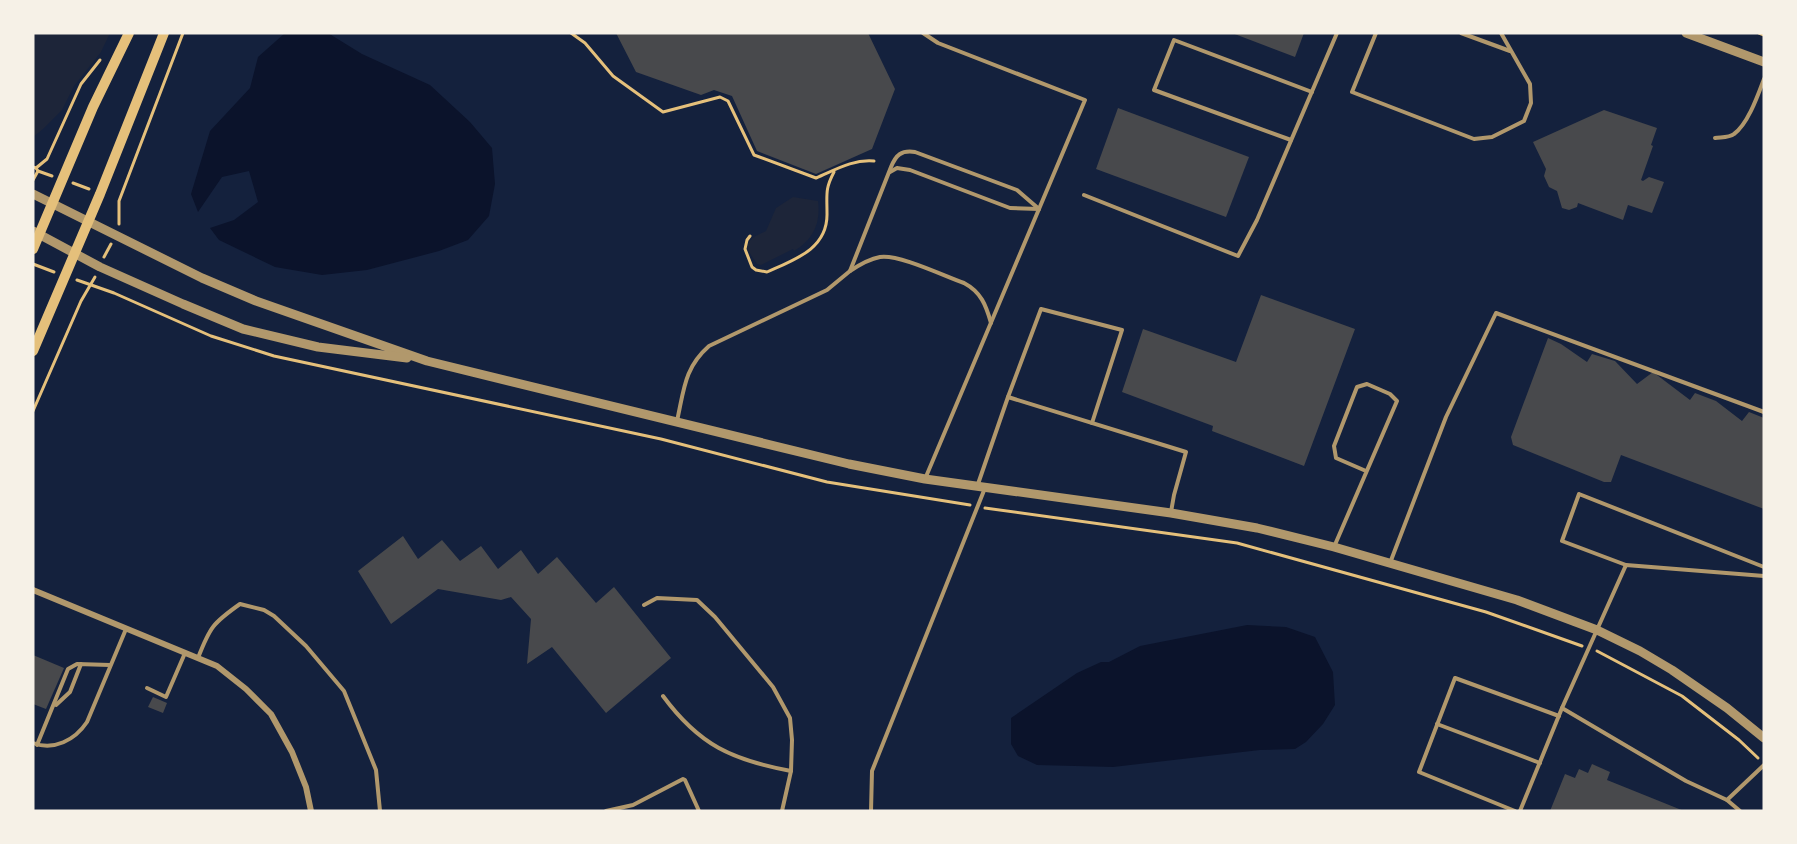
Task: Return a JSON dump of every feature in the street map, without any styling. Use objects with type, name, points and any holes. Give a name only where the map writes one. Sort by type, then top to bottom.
[{"type":"main road","points":[[33,249],[36,233],[53,203],[93,107],[129,33]]},
{"type":"main road","points":[[33,351],[164,33]]},
{"type":"street","points":[[1686,33],[1764,62]]},
{"type":"street","points":[[33,194],[202,278],[256,301],[427,361],[849,464],[981,488],[1171,513],[1257,528],[1334,547],[1517,600],[1597,630],[1640,651],[1727,708],[1764,738]]},
{"type":"street","points":[[36,233],[183,304],[243,329],[318,347],[427,361]]},
{"type":"street","points":[[33,590],[217,666],[246,689],[271,714],[292,752],[306,787],[311,811]]},
{"type":"lane","points":[[922,33],[938,43],[1085,100],[925,479]]},
{"type":"lane","points":[[1084,195],[1239,256],[1257,220],[1337,33]]},
{"type":"lane","points":[[1376,33],[1352,92],[1474,139],[1492,137],[1524,122],[1531,103],[1530,84],[1501,33]]},
{"type":"lane","points":[[1463,33],[1510,52]]},
{"type":"lane","points":[[1291,140],[1154,90],[1174,40],[1312,92]]},
{"type":"lane","points":[[1715,138],[1732,136],[1737,132],[1747,117],[1764,79]]},
{"type":"lane","points":[[850,271],[889,172],[899,153],[905,151],[915,152],[1017,190],[1039,209]]},
{"type":"lane","points":[[889,172],[897,168],[910,170],[1010,208],[1039,209]]},
{"type":"lane","points":[[676,422],[686,379],[697,356],[709,346],[827,290],[850,271],[869,260],[893,257],[964,283],[975,289],[982,298],[991,323]]},
{"type":"lane","points":[[871,811],[872,771],[978,507],[981,488],[1008,397],[1041,309],[1122,330],[1092,423]]},
{"type":"lane","points":[[1390,564],[1446,417],[1496,314],[1764,412]]},
{"type":"lane","points":[[1334,547],[1397,401],[1390,393],[1367,384],[1357,387],[1334,446],[1336,458],[1366,471]]},
{"type":"lane","points":[[1008,397],[1186,452],[1171,513]]},
{"type":"lane","points":[[1764,567],[1579,494],[1562,541],[1626,565],[1764,576]]},
{"type":"lane","points":[[1520,811],[1558,716],[1626,565]]},
{"type":"lane","points":[[644,605],[657,598],[697,600],[715,617],[773,687],[790,718],[792,740],[791,771],[782,811]]},
{"type":"lane","points":[[198,658],[207,633],[218,620],[240,604],[264,610],[274,616],[306,646],[344,691],[376,770],[380,811]]},
{"type":"lane","points":[[111,665],[81,664],[68,669],[35,744],[55,745],[73,738],[81,731],[87,722],[111,665],[126,628]]},
{"type":"lane","points":[[147,688],[166,697],[185,653]]},
{"type":"lane","points":[[53,707],[70,692],[81,664]]},
{"type":"lane","points":[[1515,811],[1419,772],[1455,678],[1558,716]]},
{"type":"lane","points":[[663,696],[677,715],[718,749],[740,759],[791,771]]},
{"type":"lane","points":[[1562,708],[1686,781],[1728,800],[1740,811]]},
{"type":"lane","points":[[1437,724],[1539,763]]},
{"type":"lane","points":[[1728,800],[1764,765]]},
{"type":"lane","points":[[606,811],[633,805],[683,779],[699,811]]},
{"type":"path","points":[[571,33],[585,43],[613,76],[663,112],[720,98],[728,101],[754,155],[816,178],[862,160],[874,161]]},
{"type":"path","points":[[1759,33],[1764,35]]},
{"type":"path","points":[[33,180],[37,169],[47,159],[81,84],[105,54]]},
{"type":"path","points":[[750,236],[744,249],[752,267],[761,271],[766,272],[809,252],[826,227],[827,185],[835,170]]},
{"type":"path","points":[[91,286],[114,293],[211,336],[274,356],[661,439],[828,482],[978,507],[1237,543],[1486,612],[1598,651],[1682,696],[1739,740],[1764,765]]},
{"type":"shaded area","points":[[33,33],[110,33],[101,52],[74,86],[62,110],[33,137]]},
{"type":"shaded area","points":[[285,33],[328,33],[362,54],[430,85],[470,122],[492,148],[495,184],[489,216],[468,240],[439,251],[367,270],[322,275],[275,267],[219,240],[210,228],[234,220],[258,202],[249,171],[222,177],[198,212],[191,194],[210,131],[250,88],[258,57]]},
{"type":"shaded area","points":[[793,197],[818,201],[817,224],[811,236],[794,251],[793,249],[761,265],[757,264],[747,249],[749,242],[766,231],[776,208]]},
{"type":"shaded area","points":[[1247,625],[1286,627],[1315,637],[1333,672],[1335,705],[1323,724],[1306,742],[1295,749],[1260,750],[1113,767],[1037,765],[1018,756],[1011,744],[1011,718],[1077,673],[1101,662],[1109,662],[1140,646]]},
{"type":"building","points":[[616,33],[868,33],[895,89],[872,149],[816,174],[757,151],[732,96],[714,90],[701,95],[636,72]]},
{"type":"building","points":[[1232,33],[1304,33],[1295,57]]},
{"type":"building","points":[[1118,108],[1249,157],[1226,217],[1096,169]]},
{"type":"building","points":[[1604,110],[1657,128],[1641,180],[1649,177],[1664,182],[1652,213],[1628,205],[1623,220],[1578,203],[1577,207],[1569,210],[1562,208],[1557,191],[1549,187],[1544,176],[1546,169],[1533,142]]},
{"type":"building","points":[[1261,295],[1355,329],[1304,466],[1212,431],[1213,426],[1122,392],[1143,329],[1236,362]]},
{"type":"building","points":[[1548,338],[1587,362],[1592,354],[1615,361],[1637,384],[1653,372],[1690,400],[1695,393],[1716,401],[1742,421],[1749,412],[1764,418],[1764,509],[1621,455],[1611,482],[1604,482],[1513,445],[1511,437]]},
{"type":"building","points":[[403,536],[418,559],[442,540],[460,561],[481,546],[498,569],[521,550],[538,574],[557,557],[596,603],[614,587],[671,658],[606,713],[552,647],[527,664],[531,619],[511,597],[501,600],[438,589],[391,624],[358,571]]},
{"type":"building","points":[[33,655],[64,668],[46,709],[33,704]]},
{"type":"building","points":[[153,697],[167,703],[163,713],[148,707]]},
{"type":"building","points":[[1592,764],[1610,772],[1607,780],[1684,811],[1550,811],[1565,774],[1575,778],[1579,769],[1588,773]]}]
